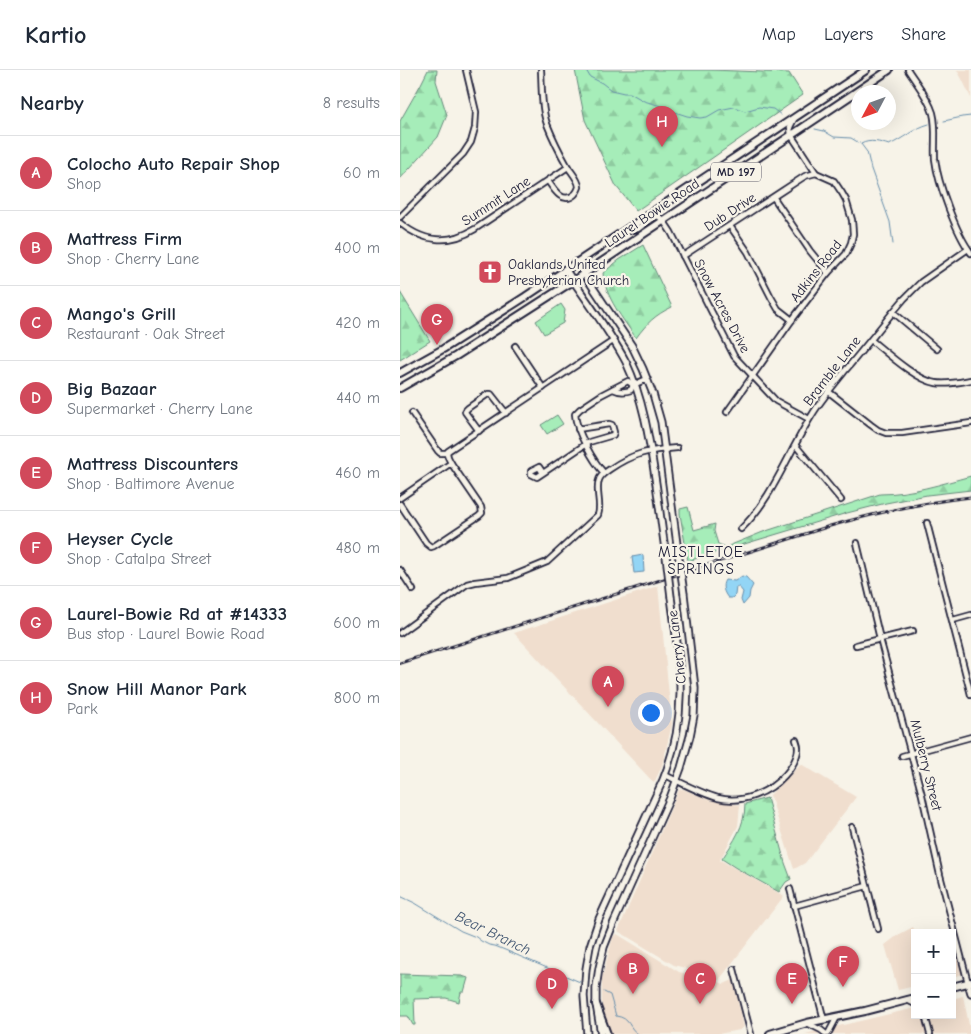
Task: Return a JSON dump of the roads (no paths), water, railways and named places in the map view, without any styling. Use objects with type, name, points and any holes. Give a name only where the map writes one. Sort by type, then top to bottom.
[{"type":"main road","name":"Laurel Bowie Road","points":[[400,373],[457,340],[866,70]]},
{"type":"main road","name":"Laurel Bowie Road","points":[[400,388],[456,356],[584,274],[889,70]]},
{"type":"main road","name":"Cherry Lane","points":[[576,262],[632,346],[659,412],[695,688],[694,714],[690,736],[677,780],[614,922],[599,968],[596,1004],[600,1034]]},
{"type":"main road","name":"Cherry Lane","points":[[565,269],[626,362],[645,417],[679,651],[681,694],[677,731],[665,775],[599,919],[590,946],[584,996],[587,1034]]},
{"type":"main road","points":[[956,986],[970,982]]},
{"type":"main road","name":"Mulberry Street","points":[[970,982],[971,993]]},
{"type":"main road","points":[[770,1034],[807,1023],[911,999]]},
{"type":"main road","points":[[596,1004],[607,1034]]},
{"type":"street","points":[[400,217],[457,161],[471,142],[476,128],[476,112],[466,70]]},
{"type":"street","points":[[541,70],[542,100],[547,125],[579,187],[572,196],[567,198],[561,196],[548,181]]},
{"type":"street","points":[[908,70],[928,100],[933,114],[935,156],[943,192],[956,226],[970,251]]},
{"type":"street","points":[[792,135],[790,128],[796,116]]},
{"type":"street","name":"Adkins Road","points":[[727,412],[792,320],[850,247],[853,234],[852,220],[846,200],[834,181],[816,173],[792,135]]},
{"type":"street","name":"Summit Lane","points":[[400,223],[412,232],[426,237],[444,239],[462,236],[568,167]]},
{"type":"street","name":"Dub Drive","points":[[683,256],[806,176],[816,173]]},
{"type":"street","points":[[774,198],[810,251],[828,273]]},
{"type":"street","points":[[624,231],[638,229],[658,216],[663,220]]},
{"type":"street","name":"Snow Acres Drive","points":[[663,220],[737,360],[776,401],[809,420]]},
{"type":"street","points":[[730,226],[748,252],[770,297],[778,309],[792,320]]},
{"type":"street","name":"Bramble Lane","points":[[741,530],[765,500],[809,420],[828,392],[892,312],[922,282],[970,251]]},
{"type":"street","points":[[892,312],[937,349]]},
{"type":"street","points":[[871,340],[913,372],[927,380],[942,384],[971,380]]},
{"type":"street","points":[[447,453],[451,448],[613,341]]},
{"type":"street","points":[[515,346],[543,388]]},
{"type":"street","points":[[613,388],[628,391],[631,390],[634,384],[647,379]]},
{"type":"street","points":[[604,473],[595,463],[578,429],[575,416],[577,410],[628,381],[634,384]]},
{"type":"street","points":[[828,392],[878,430],[886,433],[902,434],[971,423]]},
{"type":"street","points":[[479,431],[465,412],[488,394],[491,394],[506,413]]},
{"type":"street","points":[[412,413],[438,451],[440,453],[447,453]]},
{"type":"street","points":[[544,473],[591,441],[610,436],[614,432],[612,425],[609,424],[578,429]]},
{"type":"street","points":[[796,446],[841,500]]},
{"type":"street","points":[[400,633],[467,584],[508,578],[543,564],[598,515],[599,480],[604,473],[628,458],[651,450],[677,448]]},
{"type":"street","points":[[400,504],[426,543],[431,547],[479,516],[482,512],[481,507],[447,453]]},
{"type":"street","points":[[400,498],[452,463]]},
{"type":"street","points":[[927,523],[971,695]]},
{"type":"street","name":"Mulberry Street","points":[[857,543],[880,639],[970,982]]},
{"type":"street","points":[[400,570],[413,590]]},
{"type":"street","points":[[952,620],[971,615]]},
{"type":"street","points":[[856,645],[913,631]]},
{"type":"street","points":[[902,756],[971,737]]},
{"type":"street","points":[[665,775],[705,794],[723,799],[756,795],[773,786],[786,774],[797,754],[796,740]]},
{"type":"street","points":[[852,827],[878,929]]},
{"type":"street","points":[[794,906],[867,886]]},
{"type":"street","points":[[790,888],[824,1020]]},
{"type":"street","points":[[734,969],[751,1034]]},
{"type":"street","points":[[907,1000],[911,1002]]},
{"type":"street","points":[[807,1023],[827,1034],[837,1017]]},
{"type":"street","points":[[926,1019],[930,1034]]},
{"type":"water","points":[[643,555],[644,572],[634,573],[632,557]]},
{"type":"water","points":[[742,576],[746,577],[753,585],[749,598],[743,605],[741,600],[743,592],[739,587],[736,587],[735,595],[732,598],[728,598],[723,587],[725,580],[735,581]]},
{"type":"waterway","points":[[586,70],[590,77],[611,90],[630,93],[644,101],[687,116],[707,117],[719,110],[734,107],[745,111],[759,107],[773,109],[781,115]]},
{"type":"waterway","points":[[944,121],[971,116]]},
{"type":"waterway","points":[[815,129],[824,131],[834,137],[851,138],[861,144],[871,141],[889,145],[918,128],[929,124]]},
{"type":"waterway","points":[[861,144],[867,152],[871,169],[890,222],[893,244]]},
{"type":"waterway","name":"Bear Branch","points":[[400,896],[489,945],[580,982]]},
{"type":"waterway","name":"Bear Branch","points":[[604,992],[610,995],[616,1016],[627,1021],[638,1034]]},
{"type":"railway","points":[[400,663],[830,526],[900,508],[971,497]]},
{"type":"place","name":"Snow Hill Manor Park","points":[[662,147]]},
{"type":"place","name":"Oaklands United Presbyterian Church","points":[[490,272]]},
{"type":"place","name":"Laurel-Bowie Rd at #14333","points":[[437,345]]},
{"type":"place","name":"Colocho Auto Repair Shop","points":[[608,707]]},
{"type":"place","name":"Heyser Cycle","points":[[843,987]]},
{"type":"place","name":"Mattress Firm","points":[[633,994]]},
{"type":"place","name":"Mango's Grill","points":[[700,1004]]},
{"type":"place","name":"Mattress Discounters","points":[[792,1004]]},
{"type":"place","name":"Big Bazaar","points":[[552,1009]]},
{"type":"district","name":"MISTLETOE SPRINGS","points":[[701,560]]}]
